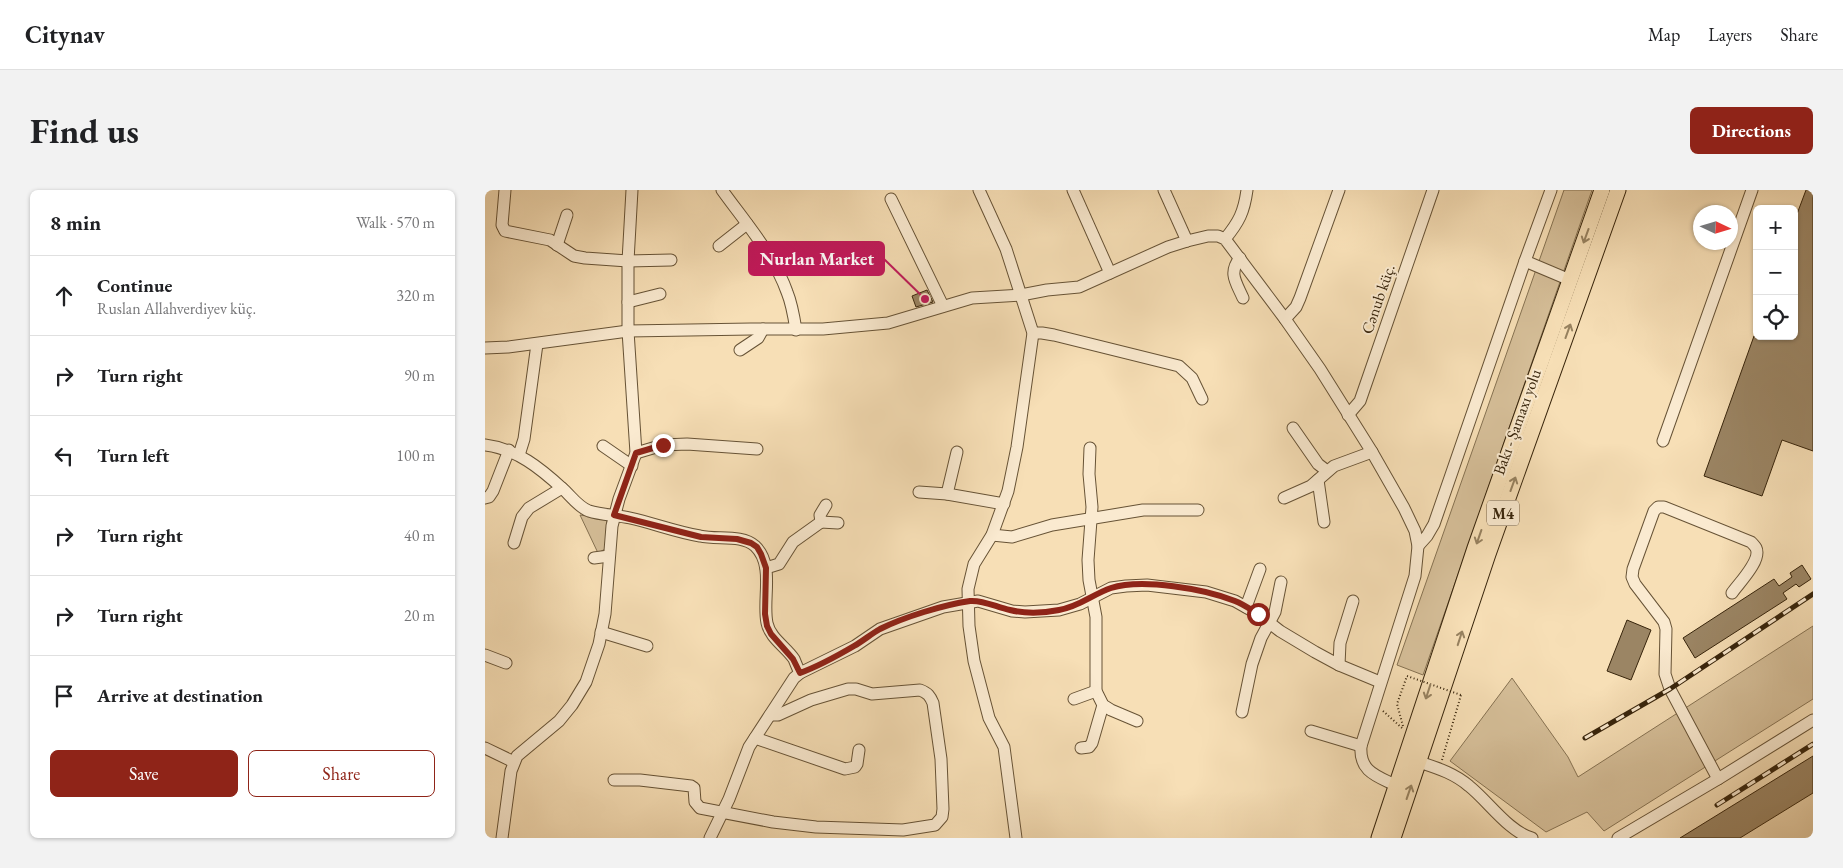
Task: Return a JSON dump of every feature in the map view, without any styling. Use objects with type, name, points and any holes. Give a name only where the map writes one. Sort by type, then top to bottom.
[{"type":"highway","name":"Bakı - Şamaxı yolu","points":[[1379,838],[1475,548],[1603,190]]},
{"type":"highway","name":"Bakı - Şamaxı yolu","points":[[1393,838],[1488,554],[1618,190]]},
{"type":"street","points":[[505,190],[502,225],[505,230],[545,238],[574,256],[585,258],[628,261],[671,260]]},
{"type":"street","points":[[502,838],[509,782],[514,762],[521,753],[559,721],[579,694],[586,682],[605,614],[614,515],[636,453],[628,331],[628,261],[632,190]]},
{"type":"street","points":[[722,190],[770,258],[787,290],[796,330]]},
{"type":"street","points":[[979,190],[1006,249],[1033,333],[1017,447],[1004,504],[992,535],[972,569],[968,589],[969,626],[976,668],[991,724],[1004,747],[1016,838]]},
{"type":"street","points":[[1073,190],[1110,273]]},
{"type":"street","points":[[1164,190],[1187,241]]},
{"type":"street","points":[[1225,239],[1242,214],[1247,190]]},
{"type":"street","points":[[1285,319],[1296,307],[1300,298],[1339,190]]},
{"type":"street","name":"Cənub küç.","points":[[1348,415],[1360,401],[1433,190]]},
{"type":"street","points":[[1418,546],[1434,524],[1551,190]]},
{"type":"street","points":[[1663,441],[1753,190]]},
{"type":"street","points":[[891,199],[943,306]]},
{"type":"street","points":[[557,244],[567,215]]},
{"type":"street","points":[[719,246],[747,224]]},
{"type":"street","points":[[485,348],[537,344],[628,331],[796,330],[888,323],[972,298],[1021,295],[1079,286],[1168,247],[1208,236],[1218,236],[1225,239],[1320,368],[1405,508],[1415,531],[1418,546],[1415,576],[1361,746],[1362,762],[1367,769],[1397,786]]},
{"type":"street","points":[[1240,258],[1233,269],[1243,298]]},
{"type":"street","points":[[1525,262],[1570,280]]},
{"type":"street","points":[[628,302],[660,294]]},
{"type":"street","points":[[740,350],[758,338],[763,329]]},
{"type":"street","points":[[1033,333],[1054,335],[1179,366],[1192,378],[1202,399]]},
{"type":"street","points":[[485,498],[489,497],[493,491],[514,452],[524,439],[537,344]]},
{"type":"street","points":[[1293,428],[1318,464],[1323,476],[1324,522]]},
{"type":"street","points":[[636,453],[663,445],[687,444],[757,449]]},
{"type":"street","points":[[485,445],[514,452],[562,488],[585,509],[701,537],[737,539],[757,547],[766,568],[765,614],[767,626],[771,634],[793,659],[800,673]]},
{"type":"street","points":[[603,446],[632,466]]},
{"type":"street","points":[[1090,448],[1089,474],[1092,518],[1088,560],[1089,580],[1096,618],[1096,691],[1103,705],[1137,721]]},
{"type":"street","points":[[947,494],[957,452]]},
{"type":"street","points":[[1284,498],[1311,486],[1334,466],[1372,452]]},
{"type":"street","points":[[513,543],[522,517],[529,508],[562,488]]},
{"type":"street","points":[[919,492],[947,494],[1004,504]]},
{"type":"street","points":[[821,522],[820,515],[826,505]]},
{"type":"street","points":[[1718,779],[1669,690],[1665,674],[1666,629],[1664,622],[1635,584],[1632,577],[1654,511],[1659,507],[1665,507],[1751,542],[1757,548],[1754,564],[1732,592]]},
{"type":"street","points":[[992,535],[1012,537],[1052,524],[1155,509],[1198,510]]},
{"type":"street","points":[[766,568],[779,564],[793,542],[821,522],[838,523]]},
{"type":"street","points":[[594,558],[609,556]]},
{"type":"street","points":[[1246,607],[1260,568]]},
{"type":"street","points":[[1242,712],[1252,664],[1261,638],[1270,623],[1278,602],[1281,582]]},
{"type":"street","points":[[710,838],[732,793],[745,755],[787,688],[800,673],[838,655],[889,625],[927,612],[968,602],[987,602],[1019,611],[1045,612],[1071,607],[1117,587],[1147,585],[1206,592],[1235,601],[1339,665],[1380,682]]},
{"type":"street","points":[[1339,665],[1340,643],[1353,601]]},
{"type":"street","points":[[601,632],[647,646]]},
{"type":"street","points":[[485,655],[506,663]]},
{"type":"street","points":[[614,780],[640,780],[691,786],[694,788],[695,802],[700,808],[786,824],[903,830],[935,825],[941,817],[943,810],[941,759],[933,703],[926,692],[920,690],[872,694],[856,689],[848,689],[811,700],[778,715],[770,715]]},
{"type":"street","points":[[1074,699],[1096,691]]},
{"type":"street","points":[[1081,748],[1089,747],[1093,743],[1103,705]]},
{"type":"street","points":[[1618,838],[1813,720]]},
{"type":"street","points":[[1311,731],[1361,746]]},
{"type":"street","points":[[755,738],[845,769],[855,767],[859,750]]},
{"type":"street","points":[[485,748],[514,762]]},
{"type":"street","points":[[1419,762],[1455,775],[1519,833],[1532,838]]},
{"type":"path","points":[[1397,704],[1407,676],[1461,695],[1439,768]]},
{"type":"path","points":[[1374,702],[1404,730]]},
{"type":"shaded area","points":[[1564,190],[1592,190],[1423,675],[1397,665]]},
{"type":"shaded area","points":[[580,515],[607,519],[605,549],[598,553]]},
{"type":"shaded area","points":[[1813,626],[1813,699],[1604,831],[1587,812],[1546,832],[1450,761],[1512,678],[1568,757],[1578,777]]},
{"type":"building","points":[[1806,190],[1813,190],[1813,451],[1782,440],[1762,496],[1704,476],[1753,339],[1798,340],[1798,211]]},
{"type":"building","points":[[927,290],[933,302],[916,307],[912,296]]},
{"type":"building","points":[[1802,565],[1811,579],[1799,587],[1796,584],[1783,593],[1787,599],[1695,658],[1683,638],[1774,579],[1779,586],[1792,577],[1790,573]]},
{"type":"building","points":[[1627,620],[1651,630],[1631,680],[1607,671]]},
{"type":"building","points":[[1813,756],[1813,793],[1740,838],[1680,838]]},
{"type":"railway","points":[[1585,738],[1670,689],[1813,594]]},
{"type":"railway","points":[[1717,805],[1813,744]]},
{"type":"place","name":"Nurlan Market","points":[[925,299]]},
{"type":"route","points":[[663,445],[636,453],[614,515],[701,537],[737,539],[757,547],[766,568],[765,614],[767,626],[771,634],[793,659],[800,673],[855,646],[889,625],[943,607],[968,602],[987,602],[1025,612],[1045,612],[1080,604],[1111,588],[1147,585],[1206,592],[1235,601],[1258,614]]}]
